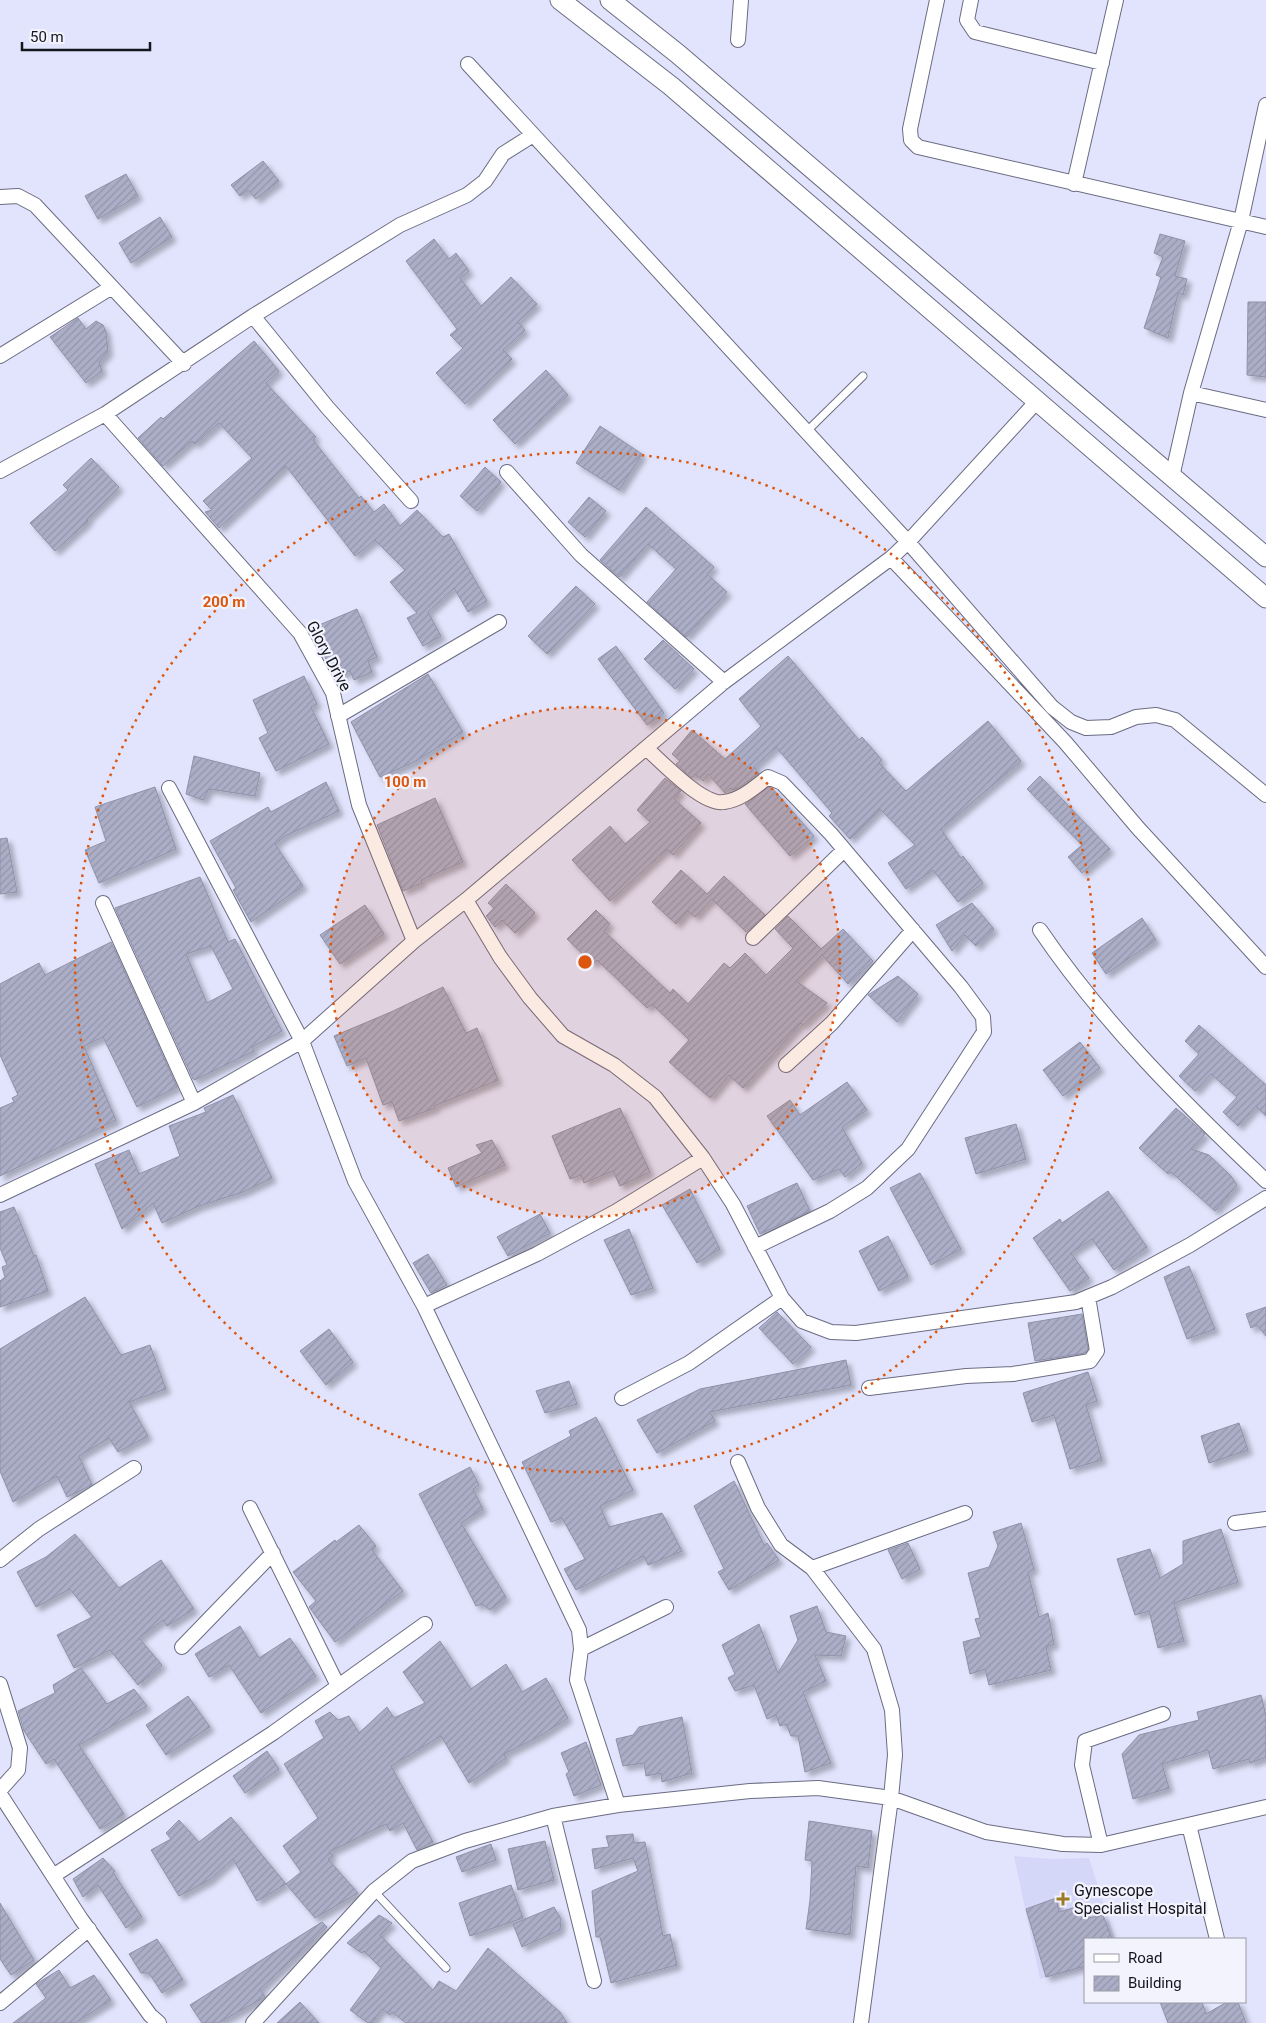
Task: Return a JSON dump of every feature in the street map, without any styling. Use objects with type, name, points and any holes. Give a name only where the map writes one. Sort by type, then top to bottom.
[{"type":"main road","points":[[560,0],[671,86],[1266,598]]},
{"type":"main road","points":[[610,0],[678,54],[1266,558]]},
{"type":"street","points":[[738,40],[740,0]]},
{"type":"street","points":[[937,0],[910,129],[911,140],[918,147],[1266,227]]},
{"type":"street","points":[[971,0],[967,20],[975,32],[1102,63]]},
{"type":"street","points":[[1074,184],[1116,0]]},
{"type":"street","points":[[468,64],[805,433],[908,542],[1052,707],[1071,722],[1086,728],[1111,727],[1136,717],[1156,715],[1175,720],[1266,794]]},
{"type":"street","points":[[1172,477],[1191,393],[1241,221],[1266,105]]},
{"type":"street","points":[[0,471],[105,414],[184,364],[253,316],[400,225],[466,195],[485,181],[503,154],[533,135]]},
{"type":"street","points":[[0,197],[18,196],[34,205],[184,364]]},
{"type":"street","points":[[0,356],[112,286]]},
{"type":"street","points":[[253,316],[327,407],[411,501]]},
{"type":"street","points":[[1191,393],[1266,410]]},
{"type":"street","points":[[0,1195],[194,1104],[302,1041],[414,941],[466,900],[724,682],[891,558],[908,542],[1038,400]]},
{"type":"street","name":"Glory Drive","points":[[105,414],[300,632],[333,693],[358,805],[414,941]]},
{"type":"street","points":[[507,472],[581,555],[724,682]]},
{"type":"street","points":[[891,558],[1065,742],[1138,828],[1266,968]]},
{"type":"street","points":[[338,716],[499,622]]},
{"type":"street","points":[[646,748],[704,798],[723,803],[745,794],[768,778],[782,783],[844,850],[962,987],[983,1017],[984,1032],[908,1148],[867,1188],[830,1211],[755,1247]]},
{"type":"street","points":[[169,788],[302,1041],[355,1180],[424,1306],[579,1630],[581,1649],[577,1680],[581,1699],[618,1805]]},
{"type":"street","points":[[753,938],[844,850]]},
{"type":"street","points":[[466,900],[505,964],[530,998],[562,1036],[614,1065],[655,1097],[703,1158],[733,1204],[782,1298],[802,1321],[831,1332],[856,1334],[1076,1302],[1112,1287],[1190,1245],[1266,1198]]},
{"type":"street","points":[[103,902],[194,1104]]},
{"type":"street","points":[[786,1065],[832,1024],[913,930]]},
{"type":"street","points":[[1040,930],[1067,969],[1127,1042],[1204,1122],[1266,1181]]},
{"type":"street","points":[[424,1306],[537,1254],[616,1212],[703,1158]]},
{"type":"street","points":[[869,1388],[966,1376],[1012,1374],[1074,1366],[1090,1361],[1097,1351],[1088,1297]]},
{"type":"street","points":[[622,1398],[689,1363],[782,1298]]},
{"type":"street","points":[[738,1462],[758,1508],[781,1545],[812,1568],[874,1649],[892,1710],[895,1755],[891,1798],[861,2023]]},
{"type":"street","points":[[0,1560],[39,1529],[134,1468]]},
{"type":"street","points":[[250,1508],[338,1686]]},
{"type":"street","points":[[812,1568],[965,1513]]},
{"type":"street","points":[[1235,1523],[1266,1519]]},
{"type":"street","points":[[182,1647],[273,1554]]},
{"type":"street","points":[[581,1649],[666,1607]]},
{"type":"street","points":[[53,1876],[273,1733],[425,1624]]},
{"type":"street","points":[[0,1684],[20,1748],[18,1770],[0,1792],[89,1929],[150,2015],[159,2023]]},
{"type":"street","points":[[1101,1845],[1082,1765],[1084,1741],[1163,1714]]},
{"type":"street","points":[[253,2023],[374,1891],[412,1861],[466,1841],[553,1816],[618,1805],[750,1791],[818,1788],[891,1798],[986,1832],[1063,1844],[1101,1845],[1266,1807]]},
{"type":"street","points":[[553,1816],[594,1981]]},
{"type":"street","points":[[1189,1825],[1217,1938]]},
{"type":"street","points":[[0,2003],[89,1929]]},
{"type":"lane","points":[[805,433],[863,376]]},
{"type":"lane","points":[[374,1891],[446,1968]]},
{"type":"shaded area","name":"Gynescope Specialist Hospital","points":[[1014,1856],[1051,1859],[1089,1858],[1115,1938],[1084,1938],[1084,1968],[1040,1979]]},
{"type":"building","points":[[263,161],[279,181],[256,199],[248,190],[240,196],[231,185]]},
{"type":"building","points":[[126,174],[138,196],[98,219],[85,196]]},
{"type":"building","points":[[160,217],[172,237],[131,263],[119,243]]},
{"type":"building","points":[[1160,234],[1185,241],[1175,276],[1187,279],[1183,295],[1178,293],[1168,338],[1144,328],[1161,277],[1156,275],[1163,257],[1154,253]]},
{"type":"building","points":[[434,239],[449,259],[456,253],[469,271],[460,278],[481,306],[511,277],[537,304],[518,322],[525,330],[503,350],[512,359],[465,404],[436,373],[463,348],[450,335],[457,329],[406,261]]},
{"type":"building","points":[[1248,302],[1266,302],[1266,377],[1247,375]]},
{"type":"building","points":[[78,318],[86,329],[96,321],[103,325],[106,332],[108,352],[99,362],[102,371],[86,383],[50,337]]},
{"type":"building","points":[[254,341],[279,371],[266,383],[316,437],[313,440],[359,498],[361,496],[374,512],[384,504],[400,526],[417,510],[443,537],[449,534],[487,601],[468,612],[454,588],[428,612],[441,636],[423,646],[407,618],[417,613],[390,582],[405,570],[375,540],[355,556],[286,466],[219,528],[205,512],[212,510],[203,501],[252,458],[219,423],[195,444],[192,441],[163,466],[138,438]]},
{"type":"building","points":[[546,370],[568,395],[515,444],[493,420]]},
{"type":"building","points":[[600,426],[642,454],[619,490],[576,463]]},
{"type":"building","points":[[91,458],[119,487],[87,519],[88,521],[55,551],[30,523],[68,490],[63,485]]},
{"type":"building","points":[[485,467],[501,482],[477,511],[460,496]]},
{"type":"building","points":[[589,497],[606,511],[585,537],[568,522]]},
{"type":"building","points":[[646,507],[714,567],[707,574],[727,592],[686,637],[647,602],[676,569],[648,544],[619,577],[600,560]]},
{"type":"building","points":[[576,586],[595,604],[547,654],[528,636]]},
{"type":"building","points":[[357,609],[377,657],[368,661],[372,672],[354,680],[350,671],[334,677],[312,628]]},
{"type":"building","points":[[663,640],[694,669],[675,689],[644,659]]},
{"type":"building","points":[[616,646],[664,713],[647,725],[598,659]]},
{"type":"building","points":[[788,656],[859,740],[862,737],[882,760],[879,763],[906,791],[988,721],[1021,761],[941,829],[961,858],[963,856],[983,883],[958,902],[933,870],[906,889],[888,863],[915,845],[880,809],[850,839],[829,816],[832,813],[776,747],[754,767],[759,773],[738,788],[733,790],[731,788],[725,793],[708,774],[703,781],[695,774],[692,778],[676,764],[680,761],[672,754],[692,730],[725,759],[761,726],[739,699]]},
{"type":"building","points":[[428,674],[463,732],[414,762],[380,777],[351,722]]},
{"type":"building","points":[[304,676],[317,704],[311,707],[329,744],[276,771],[259,738],[268,733],[253,700]]},
{"type":"building","points":[[194,756],[260,773],[255,796],[209,789],[203,800],[186,794]]},
{"type":"building","points":[[1040,776],[1110,849],[1082,873],[1068,857],[1082,845],[1027,789]]},
{"type":"building","points":[[665,778],[681,791],[674,799],[701,823],[673,855],[667,849],[610,901],[572,860],[610,826],[625,844],[650,822],[637,810]]},
{"type":"building","points":[[326,782],[339,811],[285,836],[275,844],[303,886],[251,922],[233,890],[236,888],[210,841],[268,807],[271,812]]},
{"type":"building","points":[[155,787],[176,849],[99,883],[85,850],[106,841],[95,807]]},
{"type":"building","points":[[769,787],[773,789],[814,836],[790,856],[745,804]]},
{"type":"building","points":[[435,798],[463,862],[421,880],[422,883],[403,891],[377,825]]},
{"type":"building","points":[[7,838],[17,892],[0,894],[0,839]]},
{"type":"building","points":[[681,870],[707,894],[724,876],[765,915],[746,932],[712,899],[695,917],[688,911],[676,924],[652,902]]},
{"type":"building","points":[[200,877],[228,942],[235,939],[282,1031],[252,1047],[254,1051],[195,1080],[193,1079],[115,908]],"holes":[[[211,946],[233,989],[207,1003],[186,954]]]},
{"type":"building","points":[[506,884],[535,913],[515,933],[502,920],[495,927],[486,916],[494,908],[488,903]]},
{"type":"building","points":[[972,903],[994,929],[976,946],[965,935],[952,951],[936,925]]},
{"type":"building","points":[[365,905],[384,934],[340,964],[320,935]]},
{"type":"building","points":[[596,910],[610,924],[604,931],[670,993],[673,989],[688,1004],[724,963],[730,968],[745,953],[766,975],[793,948],[775,929],[788,916],[821,949],[843,929],[873,961],[848,984],[822,955],[796,981],[827,1003],[803,1025],[801,1023],[743,1088],[729,1075],[710,1098],[669,1062],[689,1040],[652,1004],[647,1008],[597,960],[593,964],[567,939]]},
{"type":"building","points":[[1142,918],[1156,940],[1106,974],[1092,953]]},
{"type":"building","points":[[111,942],[177,1087],[137,1107],[103,1037],[84,1046],[116,1120],[0,1176],[0,1108],[14,1102],[12,1098],[18,1095],[0,1055],[0,984],[39,963],[45,975]]},
{"type":"building","points":[[898,976],[918,994],[897,1022],[868,995]]},
{"type":"building","points":[[443,987],[466,1033],[477,1028],[498,1080],[434,1106],[435,1108],[399,1121],[392,1102],[383,1105],[366,1058],[347,1066],[334,1036]]},
{"type":"building","points":[[1199,1025],[1266,1085],[1266,1116],[1256,1106],[1238,1126],[1223,1112],[1237,1097],[1211,1074],[1195,1091],[1179,1076],[1199,1054],[1185,1041]]},
{"type":"building","points":[[1080,1042],[1100,1068],[1063,1096],[1043,1070]]},
{"type":"building","points":[[847,1082],[867,1110],[842,1127],[862,1163],[845,1177],[839,1169],[813,1180],[767,1116],[790,1100],[800,1115]]},
{"type":"building","points":[[233,1095],[272,1178],[243,1192],[199,1206],[162,1223],[153,1203],[122,1229],[95,1164],[129,1150],[139,1174],[180,1156],[169,1126],[206,1112],[204,1108]]},
{"type":"building","points":[[620,1108],[650,1172],[620,1186],[613,1171],[584,1183],[581,1175],[570,1179],[552,1136]]},
{"type":"building","points":[[1176,1108],[1205,1134],[1191,1149],[1209,1155],[1231,1176],[1237,1185],[1215,1211],[1171,1172],[1168,1174],[1139,1148]]},
{"type":"building","points":[[1016,1124],[1026,1159],[976,1174],[965,1138]]},
{"type":"building","points":[[492,1140],[505,1165],[456,1187],[448,1168],[482,1153],[476,1145]]},
{"type":"building","points":[[920,1173],[961,1249],[931,1265],[890,1188]]},
{"type":"building","points":[[797,1183],[810,1211],[760,1234],[747,1206]]},
{"type":"building","points":[[690,1189],[720,1249],[697,1263],[662,1205]]},
{"type":"building","points":[[1108,1191],[1147,1247],[1114,1270],[1092,1239],[1071,1253],[1089,1278],[1070,1291],[1033,1238],[1060,1219],[1062,1223]]},
{"type":"building","points":[[14,1207],[34,1256],[36,1255],[48,1291],[0,1307],[0,1281],[5,1277],[2,1267],[7,1265],[0,1248],[0,1212]]},
{"type":"building","points":[[540,1214],[550,1233],[508,1256],[497,1237]]},
{"type":"building","points":[[629,1229],[653,1288],[631,1295],[604,1240]]},
{"type":"building","points":[[888,1236],[908,1276],[879,1291],[859,1251]]},
{"type":"building","points":[[428,1254],[447,1285],[431,1293],[413,1263]]},
{"type":"building","points":[[1189,1266],[1215,1329],[1187,1339],[1164,1277]]},
{"type":"building","points":[[85,1297],[121,1355],[150,1345],[166,1389],[129,1402],[148,1436],[118,1452],[109,1438],[79,1456],[92,1485],[67,1497],[57,1476],[13,1502],[0,1471],[0,1349]]},
{"type":"building","points":[[1266,1307],[1266,1336],[1257,1325],[1251,1328],[1246,1314]]},
{"type":"building","points":[[777,1312],[811,1347],[793,1364],[759,1328]]},
{"type":"building","points":[[1082,1314],[1088,1349],[1085,1353],[1035,1361],[1028,1323]]},
{"type":"building","points":[[329,1329],[353,1362],[326,1385],[300,1351]]},
{"type":"building","points":[[846,1360],[851,1385],[710,1412],[715,1421],[657,1453],[637,1420],[700,1389]]},
{"type":"building","points":[[1088,1372],[1097,1401],[1086,1405],[1102,1460],[1070,1469],[1054,1415],[1032,1422],[1023,1393]]},
{"type":"building","points":[[569,1381],[577,1404],[545,1413],[536,1391]]},
{"type":"building","points":[[596,1417],[633,1490],[600,1506],[609,1527],[662,1513],[682,1551],[648,1565],[644,1556],[576,1590],[564,1569],[585,1559],[562,1518],[551,1522],[522,1462],[571,1436],[569,1431]]},
{"type":"building","points":[[1239,1423],[1248,1450],[1209,1463],[1201,1436]]},
{"type":"building","points":[[470,1467],[479,1485],[473,1489],[483,1509],[461,1523],[506,1597],[490,1610],[482,1604],[476,1606],[419,1494]]},
{"type":"building","points":[[734,1481],[764,1545],[767,1543],[779,1560],[729,1590],[718,1572],[724,1569],[694,1506]]},
{"type":"building","points":[[1021,1523],[1034,1569],[1028,1572],[1039,1617],[1048,1613],[1054,1644],[1046,1647],[1051,1670],[989,1685],[985,1669],[970,1674],[963,1642],[981,1637],[975,1619],[980,1618],[968,1573],[989,1567],[998,1546],[993,1532]]},
{"type":"building","points":[[359,1525],[376,1546],[372,1550],[403,1591],[335,1642],[309,1607],[316,1601],[293,1572],[335,1540],[336,1542]]},
{"type":"building","points":[[1221,1529],[1238,1582],[1174,1603],[1184,1641],[1158,1648],[1149,1611],[1135,1615],[1117,1559],[1150,1549],[1160,1578],[1183,1564],[1183,1541]]},
{"type":"building","points":[[75,1534],[119,1588],[161,1560],[194,1609],[167,1626],[163,1620],[139,1638],[162,1665],[138,1685],[110,1650],[74,1668],[57,1635],[92,1617],[70,1589],[36,1607],[17,1572],[46,1557]]},
{"type":"building","points":[[908,1543],[920,1569],[902,1579],[888,1550]]},
{"type":"building","points":[[817,1606],[826,1632],[846,1636],[841,1656],[815,1655],[826,1681],[803,1692],[831,1763],[805,1772],[798,1736],[791,1736],[786,1724],[780,1726],[776,1715],[767,1719],[754,1685],[735,1691],[728,1678],[735,1674],[722,1645],[759,1624],[778,1673],[798,1640],[790,1616]]},
{"type":"building","points":[[240,1626],[259,1658],[290,1638],[316,1676],[261,1713],[229,1665],[209,1677],[195,1654]]},
{"type":"building","points":[[440,1641],[471,1689],[506,1664],[522,1692],[546,1678],[568,1718],[540,1736],[504,1754],[506,1758],[469,1783],[441,1736],[391,1766],[433,1842],[417,1850],[403,1823],[390,1831],[386,1824],[329,1852],[333,1856],[328,1859],[358,1893],[315,1918],[286,1884],[301,1872],[283,1846],[318,1818],[284,1764],[324,1738],[315,1721],[330,1712],[338,1720],[349,1716],[359,1733],[387,1707],[394,1718],[425,1703],[403,1672]]},
{"type":"building","points":[[81,1668],[107,1704],[134,1689],[147,1706],[79,1745],[124,1814],[100,1829],[54,1759],[46,1764],[24,1731],[18,1711],[55,1693],[53,1685]]},
{"type":"building","points":[[1261,1695],[1266,1716],[1266,1757],[1250,1763],[1249,1759],[1213,1769],[1208,1750],[1162,1764],[1169,1788],[1133,1799],[1122,1754],[1139,1735],[1199,1720],[1197,1712]]},
{"type":"building","points":[[188,1696],[210,1727],[166,1755],[146,1725]]},
{"type":"building","points":[[682,1717],[692,1773],[662,1782],[661,1773],[646,1776],[644,1763],[623,1766],[616,1739],[633,1735],[639,1727]]},
{"type":"building","points":[[586,1742],[601,1785],[574,1796],[566,1774],[569,1772],[561,1753]]},
{"type":"building","points":[[267,1751],[279,1769],[245,1793],[233,1776]]},
{"type":"building","points":[[231,1817],[286,1884],[257,1901],[233,1859],[209,1880],[179,1896],[151,1850],[171,1839],[166,1833],[179,1820],[199,1842]]},
{"type":"building","points":[[809,1821],[872,1831],[868,1868],[856,1866],[850,1935],[806,1929],[812,1861],[805,1860]]},
{"type":"building","points":[[633,1834],[634,1843],[645,1842],[663,1936],[670,1934],[677,1965],[611,1983],[600,1937],[596,1937],[592,1891],[638,1871],[633,1858],[595,1869],[592,1849],[609,1847],[606,1836]]},
{"type":"building","points":[[545,1841],[554,1880],[518,1890],[508,1849]]},
{"type":"building","points":[[491,1844],[496,1860],[462,1872],[456,1857]]},
{"type":"building","points":[[103,1858],[115,1871],[113,1872],[142,1917],[126,1928],[98,1885],[83,1897],[73,1879]]},
{"type":"building","points":[[511,1885],[523,1918],[470,1936],[459,1903]]},
{"type":"building","points":[[1056,1898],[1059,1912],[1083,1905],[1088,1918],[1103,1915],[1112,1938],[1084,1938],[1084,1966],[1046,1977],[1026,1909]]},
{"type":"building","points":[[0,1903],[34,1960],[11,1975],[0,1959]]},
{"type":"building","points":[[554,1907],[561,1919],[560,1930],[522,1947],[513,1924]]},
{"type":"building","points":[[379,1915],[392,1923],[380,1935],[433,1990],[439,1981],[456,1991],[488,1948],[560,2012],[567,2023],[406,2023],[392,2012],[390,2015],[382,2009],[372,2023],[368,2023],[350,2010],[381,1968],[364,1951],[362,1953],[347,1943]]},
{"type":"building","points":[[322,1922],[327,1927],[260,1989],[265,1997],[218,2023],[202,2023],[190,2005]]},
{"type":"building","points":[[157,1939],[183,1980],[162,1993],[149,1973],[141,1973],[129,1954]]},
{"type":"building","points":[[59,1970],[70,1988],[94,1975],[111,2000],[75,2023],[13,2023],[46,1998],[36,1984]]},
{"type":"building","points":[[300,2002],[319,2023],[277,2023]]},
{"type":"building","points":[[1160,2003],[1202,2003],[1206,2014],[1225,2003],[1238,2003],[1246,2023],[1168,2023]]},
{"type":"place","name":"Gynescope Specialist Hospital","points":[[1063,1899]]}]
